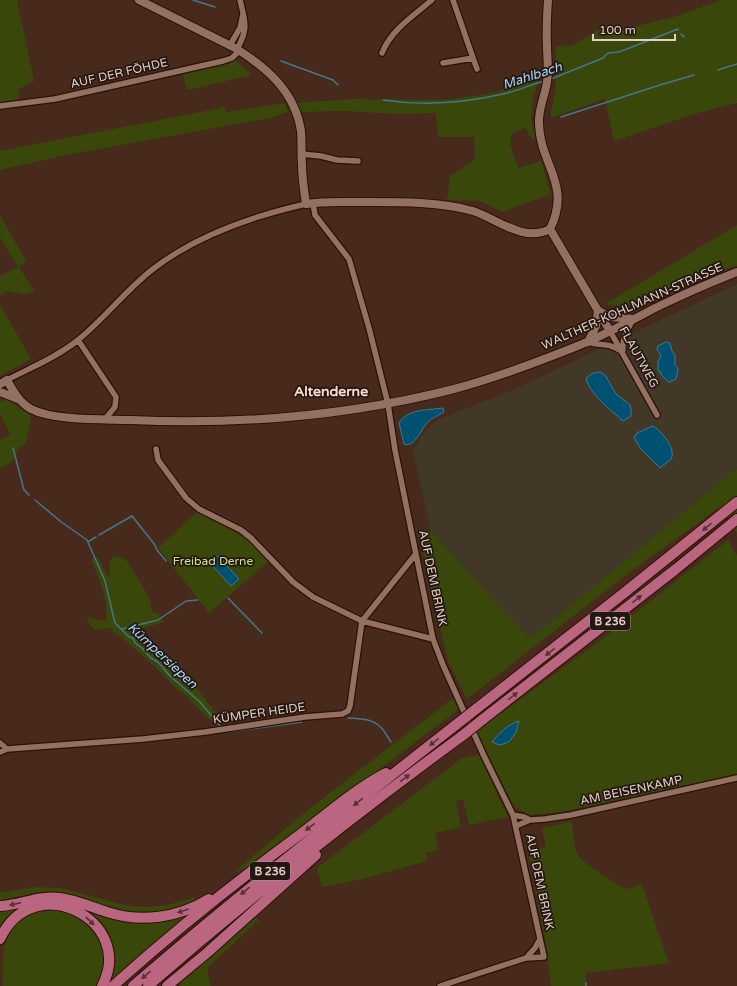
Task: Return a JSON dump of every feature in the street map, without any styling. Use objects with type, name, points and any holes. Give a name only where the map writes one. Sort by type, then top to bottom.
[{"type":"highway","name":"B 236","points":[[133,986],[254,885],[737,502]]},
{"type":"highway","name":"B 236","points":[[148,986],[269,885],[676,569],[737,519]]},
{"type":"highway","points":[[113,986],[242,879],[364,787],[384,774],[411,760]]},
{"type":"highway","points":[[167,986],[302,869],[341,828]]},
{"type":"highway","points":[[0,906],[39,898],[59,897],[122,916],[142,918],[164,916],[196,906],[242,879]]},
{"type":"highway","points":[[0,939],[13,920],[29,910],[45,905],[54,905],[77,910],[90,920],[99,930],[105,941],[108,958],[107,974],[102,986]]},
{"type":"highway","points":[[175,986],[208,952]]},
{"type":"main road","name":"AUF DEM BRINK","points":[[139,0],[235,48],[267,70],[278,81],[289,98],[296,114],[300,129],[303,180],[309,203]]},
{"type":"main road","points":[[309,203],[389,202],[447,206],[472,211],[525,233],[540,234],[550,229],[555,217],[558,191],[544,149],[539,128],[540,108],[547,82],[546,29],[548,0]]},
{"type":"main road","name":"FLAUTWEG","points":[[550,229],[610,331]]},
{"type":"main road","name":"WALTHER-KOHLMANN-STRASSE","points":[[3,382],[19,400],[31,409],[43,414],[62,417],[149,421],[243,421],[335,413],[388,404],[447,390],[537,362],[588,342],[694,290],[737,272]]},
{"type":"main road","points":[[588,342],[596,326],[598,310],[610,317],[634,319]]},
{"type":"main road","points":[[0,392],[8,394],[19,400]]},
{"type":"street","points":[[235,48],[245,28],[246,20],[240,0]]},
{"type":"street","points":[[382,53],[408,18],[432,0]]},
{"type":"street","points":[[453,0],[477,69]]},
{"type":"street","name":"AUF DER FÖHDE","points":[[0,106],[55,99],[216,63],[232,58],[235,48]]},
{"type":"street","points":[[443,63],[473,58]]},
{"type":"street","points":[[301,154],[321,156],[336,160],[358,161]]},
{"type":"street","points":[[3,382],[64,350],[78,340],[139,281],[173,255],[194,243],[230,227],[309,203]]},
{"type":"street","name":"AUF DEM BRINK","points":[[309,203],[315,215],[346,254],[350,262],[371,334],[388,404],[395,450],[415,555],[433,639],[443,665],[513,816],[516,826],[544,957],[526,958]]},
{"type":"street","points":[[623,353],[622,342],[634,319]]},
{"type":"street","name":"FLAUTWEG","points":[[610,331],[657,415]]},
{"type":"street","points":[[78,340],[116,397],[115,407],[105,419]]},
{"type":"street","points":[[588,342],[608,344],[614,346],[623,353]]},
{"type":"street","points":[[156,449],[158,460],[186,498],[199,509],[241,530],[251,538],[293,582],[313,597],[362,621],[433,639]]},
{"type":"street","points":[[362,621],[415,555]]},
{"type":"street","name":"KÜMPER HEIDE","points":[[0,752],[7,749],[175,736],[305,717],[342,714],[348,711],[350,706],[362,621]]},
{"type":"street","points":[[0,743],[7,749]]},
{"type":"street","name":"AM BEISENKAMP","points":[[516,826],[530,820],[571,815],[737,778]]},
{"type":"street","name":"AM BEISENKAMP","points":[[513,816],[524,817],[530,820]]},
{"type":"street","points":[[440,986],[526,958],[540,940]]},
{"type":"shaded area","points":[[737,284],[737,468],[530,639],[431,531],[413,451],[424,433],[437,420],[515,389]]},
{"type":"green space","points":[[0,0],[17,0],[34,81],[19,89],[19,101],[0,103]]},
{"type":"green space","points":[[722,0],[737,0],[737,103],[694,114],[614,141],[605,99],[550,118],[556,86],[556,46],[572,46],[601,28],[614,32],[677,16]]},
{"type":"green space","points":[[236,61],[252,75],[187,90],[183,74]]},
{"type":"green space","points":[[539,79],[533,98],[531,122],[535,138],[532,139],[525,128],[512,133],[510,144],[518,168],[541,161],[551,194],[502,212],[480,201],[447,200],[450,176],[475,159],[474,137],[438,137],[436,113],[402,114],[343,111],[300,112],[294,103],[354,99],[444,100],[489,94]]},
{"type":"green space","points":[[285,103],[288,112],[270,118],[66,155],[0,170],[0,151],[221,108],[224,105],[226,112]]},
{"type":"green space","points":[[0,215],[26,261],[19,267],[35,292],[25,294],[7,291],[0,296],[0,276],[18,267],[0,238]]},
{"type":"green space","points":[[737,225],[737,265],[693,283],[624,307],[605,304]]},
{"type":"green space","points":[[0,304],[31,359],[0,376]]},
{"type":"green space","points":[[6,399],[31,416],[26,443],[18,449],[13,461],[0,469],[0,440],[10,434],[0,414],[0,402]]},
{"type":"green space","points":[[737,468],[737,533],[720,507],[626,575],[467,699],[448,661],[417,529],[431,531],[530,639]]},
{"type":"green space","name":"Freibad Derne","points":[[197,512],[252,542],[270,560],[209,613],[158,548]]},
{"type":"green space","points":[[728,540],[737,556],[737,775],[560,812],[529,815],[515,807],[477,731],[602,639]]},
{"type":"green space","points":[[120,556],[128,562],[149,597],[152,612],[158,613],[164,622],[133,631],[163,656],[173,669],[196,688],[224,722],[218,727],[146,658],[109,628],[95,630],[90,625],[86,617],[106,621],[107,613],[103,590],[91,559],[97,557],[99,559],[107,576],[110,575],[109,563],[113,557]]},
{"type":"green space","points":[[453,698],[459,709],[249,868],[234,872],[309,809]]},
{"type":"green space","points":[[479,755],[508,817],[469,825],[463,799],[456,801],[461,827],[435,833],[438,850],[426,853],[427,861],[363,879],[322,887],[317,868],[462,758]]},
{"type":"green space","points":[[572,821],[575,847],[581,859],[626,889],[642,884],[669,963],[586,973],[586,986],[551,986],[547,950],[528,851],[546,847],[542,828]]},
{"type":"green space","points":[[34,887],[61,888],[128,906],[149,907],[168,905],[194,897],[197,902],[162,911],[129,912],[104,907],[54,892],[34,893],[0,900],[0,893]]},
{"type":"green space","points":[[49,900],[117,917],[197,909],[107,986],[101,928],[50,902],[0,932],[0,909]]},
{"type":"green space","points":[[46,909],[69,912],[90,926],[96,934],[104,957],[104,968],[97,986],[3,986],[2,972],[4,947],[8,937],[14,927],[22,920],[32,914]]},
{"type":"green space","points":[[255,916],[259,920],[207,969],[211,986],[179,986],[183,980]]},
{"type":"water","points":[[666,342],[670,343],[672,351],[675,355],[675,364],[678,369],[676,379],[669,382],[661,375],[661,372],[658,371],[658,362],[661,355],[657,350],[658,346]]},
{"type":"water","points":[[600,372],[605,375],[616,394],[630,405],[631,416],[623,421],[596,396],[588,384],[586,378],[593,373]]},
{"type":"water","points":[[443,408],[444,412],[425,425],[415,441],[404,444],[399,423],[403,418],[418,411]]},
{"type":"water","points":[[653,426],[670,445],[672,453],[671,459],[660,468],[641,449],[634,438],[637,433]]},
{"type":"water","points":[[218,556],[239,579],[231,586],[210,563]]},
{"type":"water","points":[[519,721],[516,732],[509,742],[500,745],[492,742],[504,729]]},
{"type":"waterway","name":"Mahlbach","points":[[193,0],[215,7]]},
{"type":"waterway","name":"Mahlbach","points":[[551,79],[603,58],[608,53],[619,52],[678,30]]},
{"type":"waterway","name":"Mahlbach","points":[[681,34],[684,37]]},
{"type":"waterway","name":"Mahlbach","points":[[281,61],[333,80],[338,85]]},
{"type":"waterway","name":"Mahlbach","points":[[718,70],[737,64]]},
{"type":"waterway","points":[[561,117],[694,75]]},
{"type":"waterway","name":"Mahlbach","points":[[383,100],[413,103],[443,103],[473,100],[503,94],[544,81]]},
{"type":"waterway","name":"Kümpersiepen","points":[[13,448],[24,490],[29,495]]},
{"type":"waterway","name":"Kümpersiepen","points":[[35,500],[60,521],[87,540],[105,581],[115,623],[129,637],[133,638],[135,643],[151,658],[158,662],[169,675],[200,702],[220,726]]},
{"type":"waterway","points":[[99,535],[132,516],[166,561]]},
{"type":"waterway","points":[[88,542],[96,537]]},
{"type":"waterway","points":[[228,598],[262,633]]},
{"type":"waterway","points":[[122,629],[158,620],[186,601],[198,600]]},
{"type":"waterway","name":"Kümpersiepen","points":[[348,718],[372,721],[384,731],[391,742]]},
{"type":"waterway","name":"Kümpersiepen","points":[[227,732],[302,722]]},
{"type":"district","name":"Altenderne","points":[[331,391]]}]
